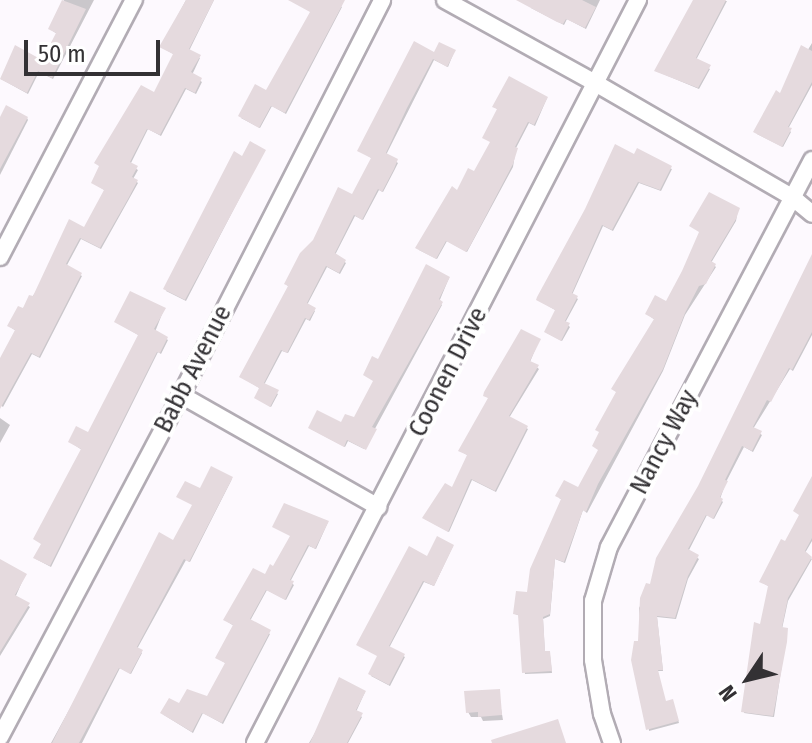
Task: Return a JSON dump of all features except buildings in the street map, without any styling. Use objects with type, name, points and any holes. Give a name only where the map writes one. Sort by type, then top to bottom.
[{"type":"street","points":[[0,257],[134,0]]},
{"type":"street","name":"Babb Avenue","points":[[0,737],[181,395],[382,0]]},
{"type":"street","points":[[445,0],[792,197],[812,214]]},
{"type":"street","name":"Coonen Drive","points":[[255,743],[638,0]]},
{"type":"street","name":"Nancy Way","points":[[612,743],[602,714],[593,660],[593,601],[609,547],[812,160]]},
{"type":"street","points":[[181,395],[378,507]]}]
